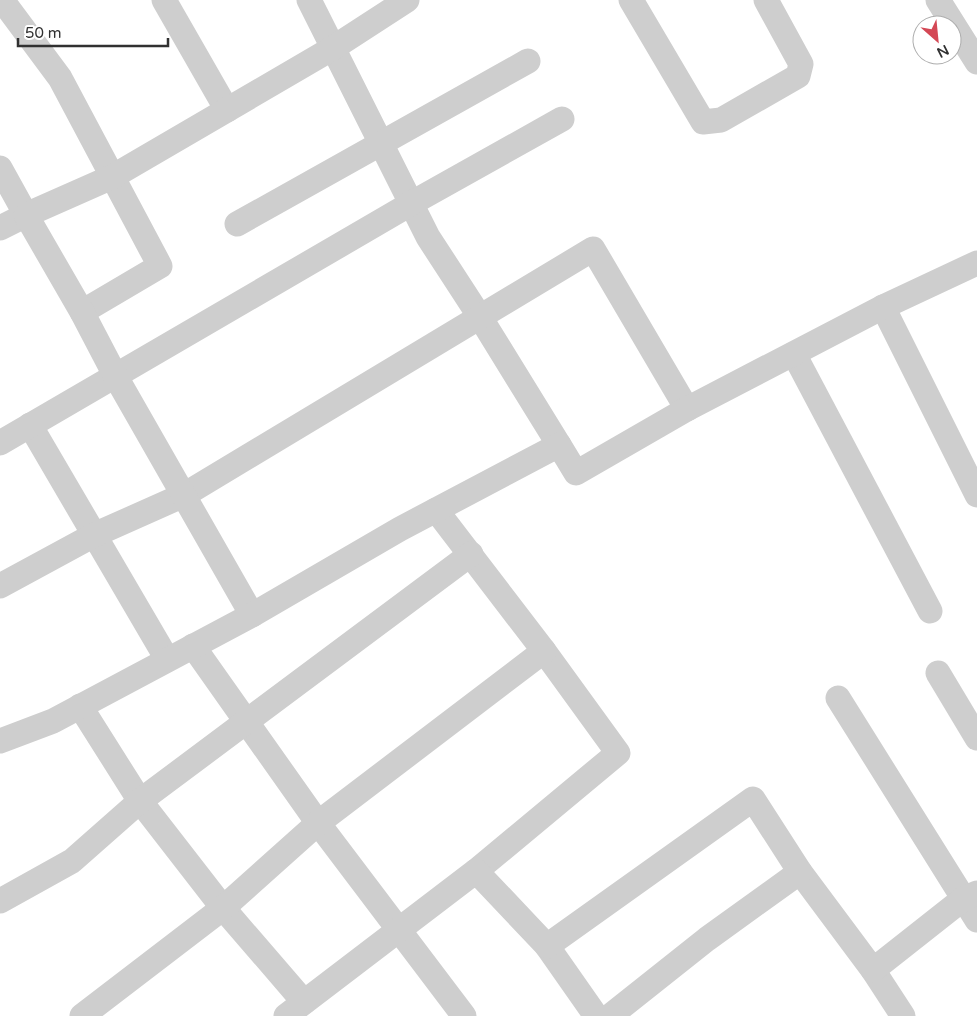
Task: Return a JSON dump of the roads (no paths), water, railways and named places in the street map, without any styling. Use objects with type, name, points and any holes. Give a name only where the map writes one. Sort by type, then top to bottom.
[{"type":"street","points":[[2,0],[60,78],[160,266],[82,312]]},
{"type":"street","points":[[164,0],[227,110]]},
{"type":"street","points":[[309,0],[428,237],[480,317],[576,473],[687,409],[883,307],[977,263]]},
{"type":"street","points":[[0,228],[112,177],[333,48],[407,0]]},
{"type":"street","points":[[631,0],[703,122],[721,120],[798,76],[801,64],[766,0]]},
{"type":"street","points":[[938,0],[977,62]]},
{"type":"street","points":[[236,224],[528,61]]},
{"type":"street","points":[[0,443],[412,203],[562,119]]},
{"type":"street","points":[[0,168],[82,312],[116,377],[252,615]]},
{"type":"street","points":[[0,586],[94,535],[184,495],[593,249],[687,409]]},
{"type":"street","points":[[883,307],[977,495]]},
{"type":"street","points":[[794,354],[930,611]]},
{"type":"street","points":[[30,425],[167,659]]},
{"type":"street","points":[[0,741],[53,721],[252,615],[400,529],[559,445]]},
{"type":"street","points":[[80,706],[140,801],[223,908],[295,1009],[476,871],[618,753],[544,651],[436,510]]},
{"type":"street","points":[[0,901],[72,861],[140,801],[471,554]]},
{"type":"street","points":[[193,646],[318,823],[464,1016]]},
{"type":"street","points":[[82,1016],[223,908],[318,823],[544,651]]},
{"type":"street","points":[[938,673],[977,738]]},
{"type":"street","points":[[838,698],[970,896],[977,920]]},
{"type":"street","points":[[546,946],[753,799],[800,872],[873,970],[903,1016]]},
{"type":"street","points":[[476,871],[546,946],[596,1016]]},
{"type":"street","points":[[610,1016],[800,872]]},
{"type":"street","points":[[873,970],[970,896]]}]
